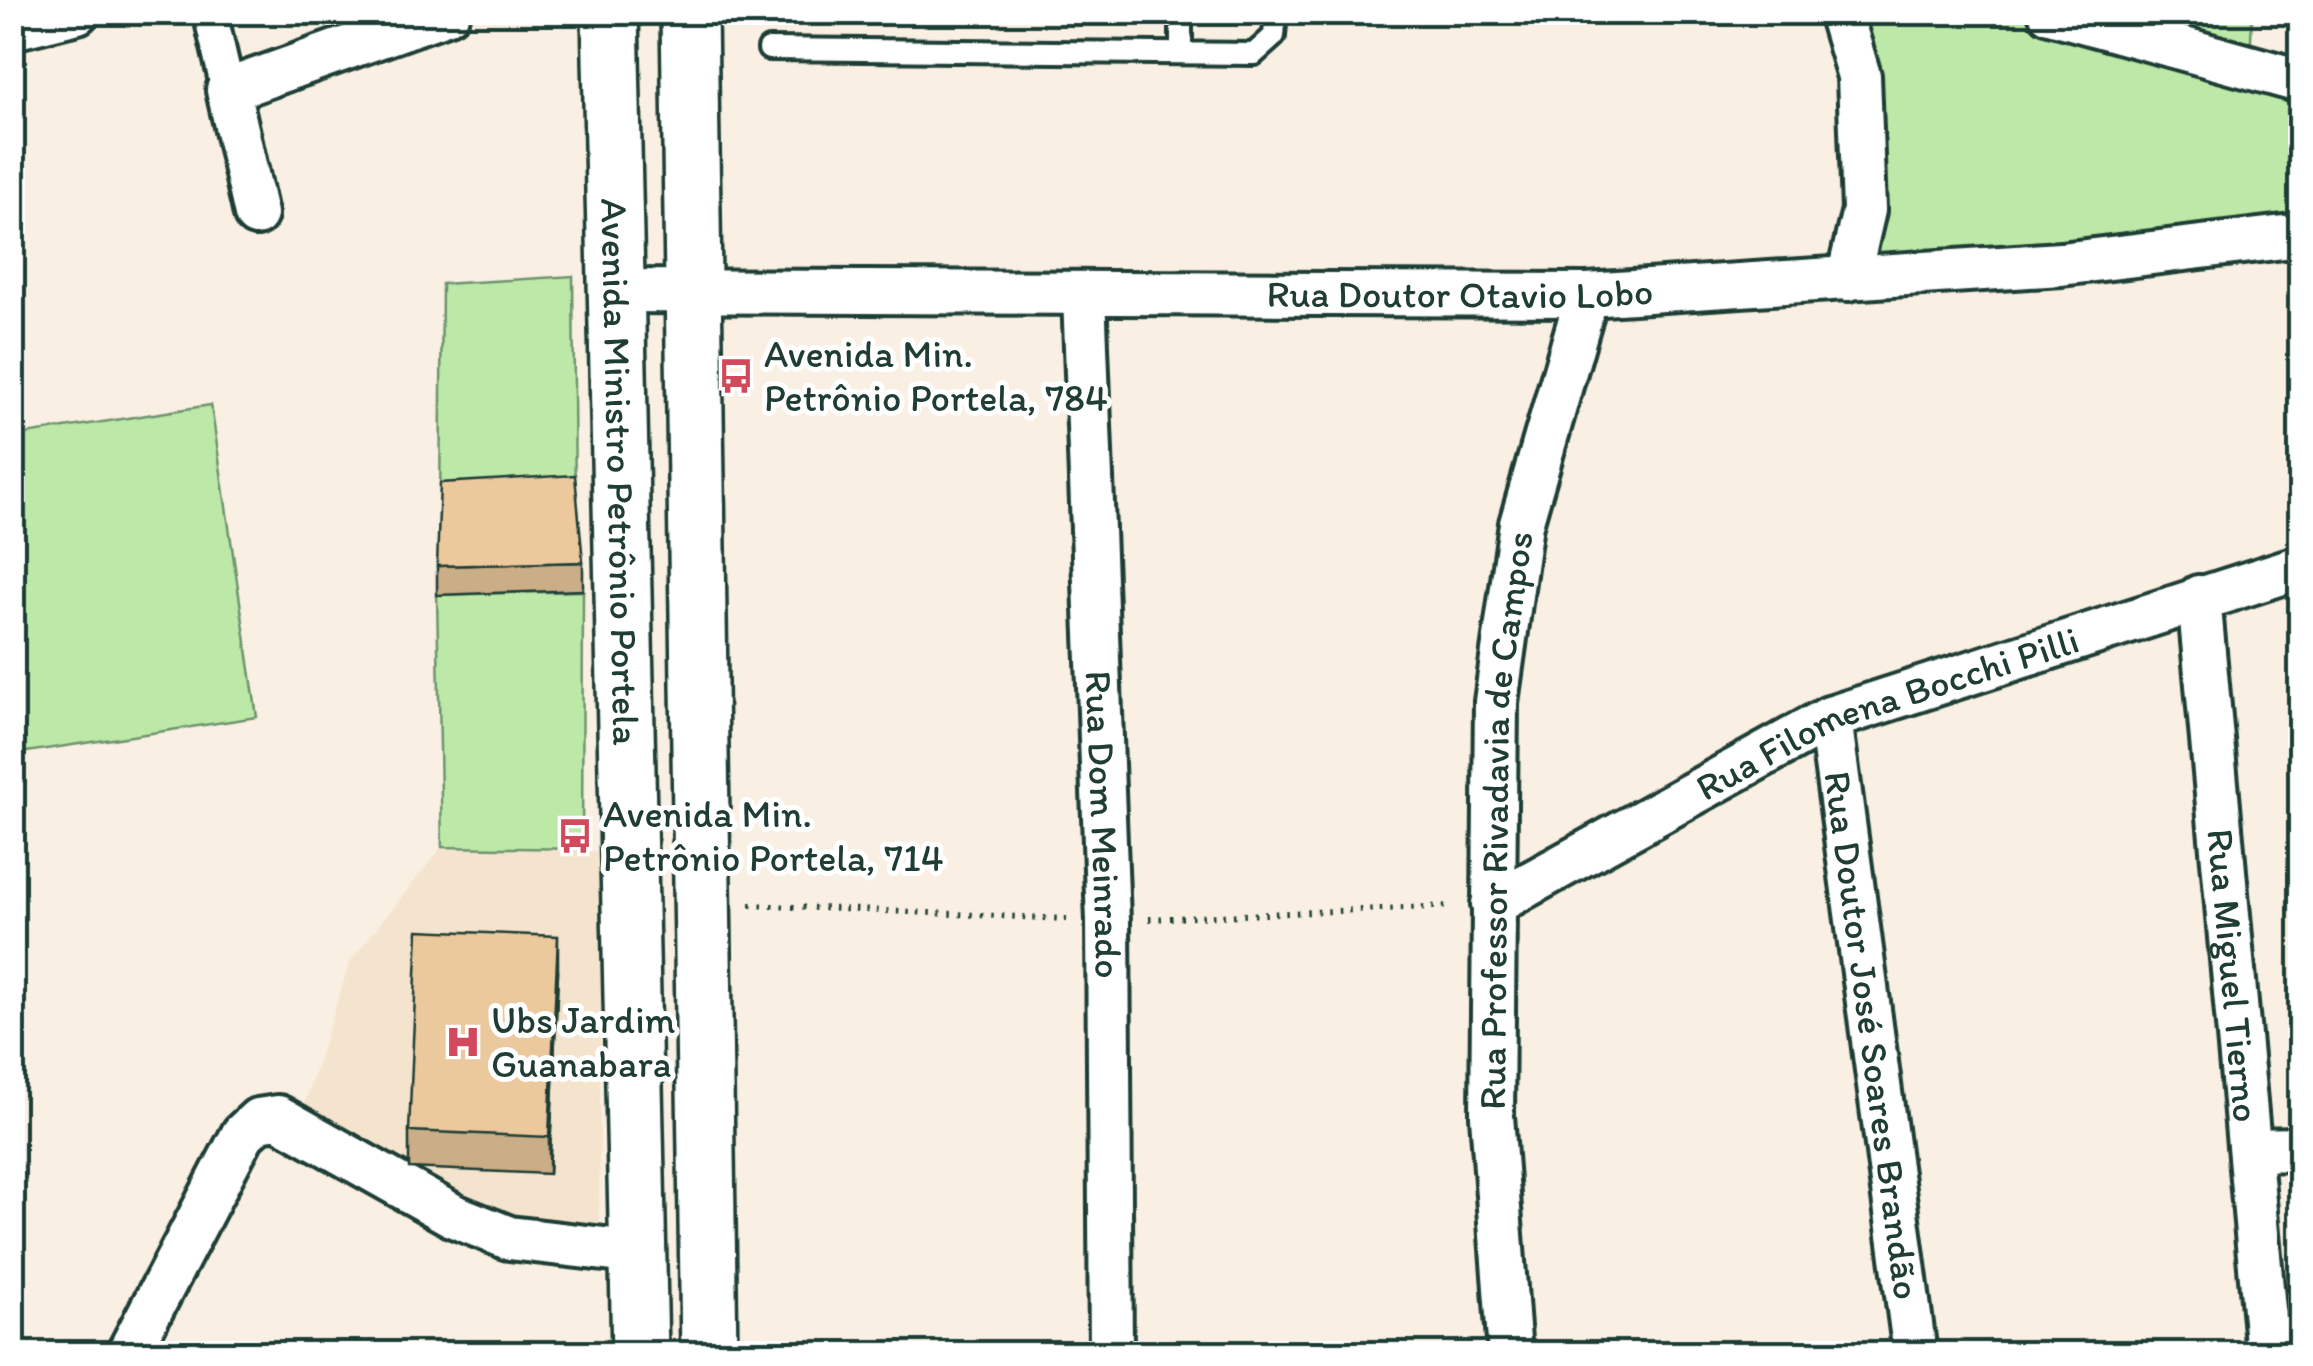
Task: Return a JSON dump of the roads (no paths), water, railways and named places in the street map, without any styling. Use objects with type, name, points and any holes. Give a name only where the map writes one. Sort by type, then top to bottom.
[{"type":"main road","name":"Avenida Ministro Petrônio Portela","points":[[610,12],[640,1354]]},
{"type":"main road","name":"Avenida Ministro Petrônio Portela","points":[[689,12],[709,1354]]},
{"type":"street","points":[[12,28],[77,12]]},
{"type":"street","points":[[210,12],[256,214]]},
{"type":"street","points":[[228,90],[448,12]]},
{"type":"street","points":[[1840,12],[1858,76],[1864,210],[1848,279]]},
{"type":"street","points":[[2050,12],[2300,81]]},
{"type":"street","name":"Rua Doutor Otavio Lobo","points":[[618,291],[1587,294],[2061,264],[2300,235]]},
{"type":"street","name":"Rua Professor Rivadavia de Campos","points":[[1510,1354],[1492,1116],[1496,702],[1521,524],[1587,294]]},
{"type":"street","name":"Rua Dom Meinrado","points":[[1084,295],[1108,921],[1111,1354]]},
{"type":"street","name":"Rua Filomena Bocchi Pilli","points":[[1493,904],[1830,718],[2300,567]]},
{"type":"street","name":"Rua Miguel Tierno","points":[[2199,597],[2268,1354]]},
{"type":"street","name":"Rua Doutor José Soares Brandão","points":[[1830,718],[1915,1354]]},
{"type":"street","points":[[128,1354],[243,1134],[258,1120],[278,1117],[454,1216],[509,1238],[639,1252]]},
{"type":"street","points":[[2252,1150],[2300,1149]]},
{"type":"lane","points":[[1181,53],[1182,12]]},
{"type":"lane","points":[[768,49],[1254,54],[1274,36],[1276,12]]},
{"type":"place","name":"Avenida Min. Petrônio Portela, 784","points":[[736,376]]},
{"type":"place","name":"Avenida Min. Petrônio Portela, 714","points":[[575,836]]},
{"type":"place","name":"Ubs Jardim Guanabara","points":[[463,1042]]}]
